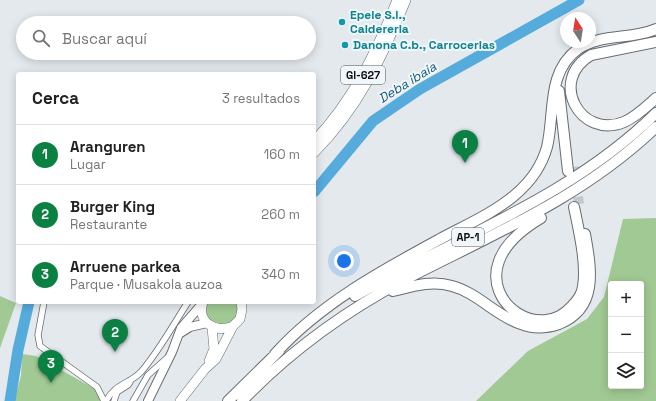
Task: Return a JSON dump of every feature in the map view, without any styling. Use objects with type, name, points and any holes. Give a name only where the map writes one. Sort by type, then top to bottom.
[{"type":"highway","points":[[275,354],[293,334],[347,293],[410,255],[499,206],[525,186],[541,162],[547,149],[554,91],[560,73],[568,58],[586,44],[609,38],[647,33],[656,29]]},
{"type":"highway","points":[[560,73],[558,95],[571,169],[566,89],[572,74],[582,60],[591,55],[656,42]]},
{"type":"highway","points":[[572,74],[571,90],[577,108],[590,121],[600,124],[611,125],[624,122],[656,98]]},
{"type":"highway","name":"AP-1","points":[[228,401],[275,354],[308,328],[350,299],[395,273],[519,211],[559,188],[620,146],[656,113]]},
{"type":"highway","name":"AP-1","points":[[242,401],[280,364],[312,339],[402,281],[524,220],[565,197],[625,155],[656,127]]},
{"type":"highway","points":[[383,293],[422,283],[437,283],[463,289],[505,317],[520,324],[544,328],[565,321],[573,316],[585,302],[590,282],[590,264],[577,206],[584,271],[581,293],[568,311],[561,316],[550,320],[526,319],[515,313],[502,297],[497,286],[496,273],[499,260],[507,246],[522,231],[565,203],[595,177]]},
{"type":"main road","name":"GI-627","points":[[316,139],[332,121],[360,81],[379,44],[398,0]]},
{"type":"main road","name":"GI-627","points":[[316,151],[338,126],[368,84],[385,51],[406,0]]},
{"type":"main road","points":[[203,304],[202,314],[209,325],[214,349],[205,369]]},
{"type":"main road","points":[[180,401],[205,369],[216,359],[233,326],[242,314],[241,304]]},
{"type":"main road","points":[[209,325],[219,330],[233,326]]},
{"type":"street","points":[[44,304],[38,335],[40,346],[97,387],[105,399]]},
{"type":"street","points":[[114,401],[117,392],[128,385],[145,366],[187,304]]},
{"type":"street","points":[[148,401],[181,328],[202,304]]},
{"type":"street","points":[[179,335],[190,327],[209,325]]},
{"type":"street","points":[[133,401],[148,375],[169,356]]},
{"type":"street","points":[[99,401],[105,399],[117,386],[130,382]]},
{"type":"green space","points":[[656,218],[656,401],[476,401],[528,351],[587,319],[604,297],[623,219]]},
{"type":"green space","points":[[0,296],[16,303],[0,348]]},
{"type":"green space","points":[[206,304],[238,304],[239,307],[237,318],[223,327],[207,320]]},
{"type":"green space","points":[[22,354],[36,356],[95,389],[100,393],[101,401],[14,401],[21,376]]},
{"type":"waterway","name":"Deba ibaia","points":[[316,190],[373,121],[420,89],[579,0]]},
{"type":"waterway","name":"Deba ibaia","points":[[10,401],[18,350],[29,304]]},
{"type":"tunnel","points":[[574,167],[579,204]]},
{"type":"place","name":"Epele S.l., Caldereria","points":[[342,22]]},
{"type":"place","name":"Danona C.b., Carrocerias","points":[[345,45]]},
{"type":"place","name":"Aranguren","points":[[465,163]]},
{"type":"place","name":"Burger King","points":[[115,352]]},
{"type":"place","name":"Arruene parkea","points":[[51,383]]}]
